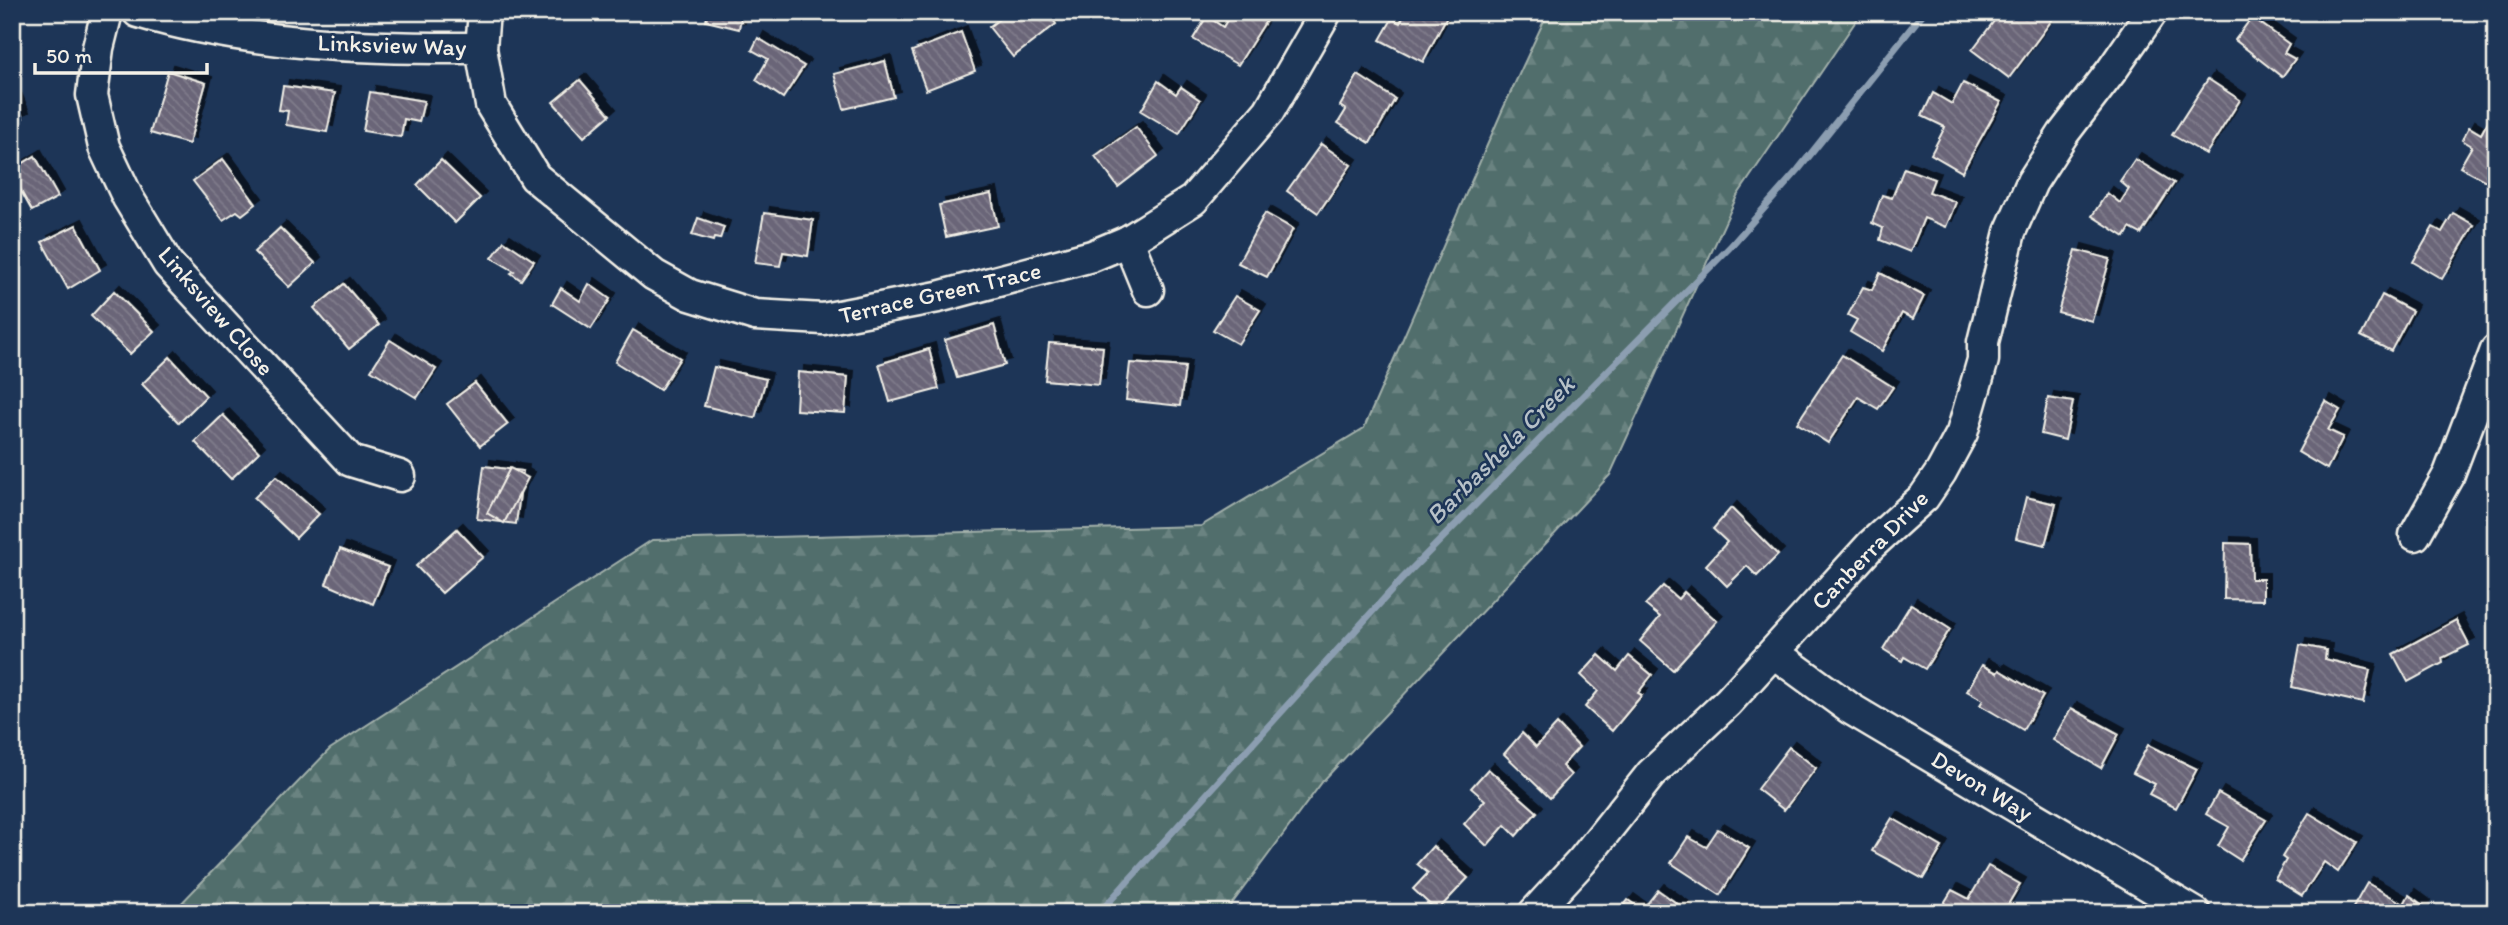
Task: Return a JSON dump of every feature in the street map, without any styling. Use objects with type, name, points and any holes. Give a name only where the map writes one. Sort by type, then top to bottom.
[{"type":"street","name":"Linksview Close","points":[[107,12],[98,48],[92,95],[104,147],[128,198],[168,264],[351,461],[400,476]]},
{"type":"street","name":"Linksview Way","points":[[138,12],[178,24],[281,39],[396,49],[481,48]]},
{"type":"street","name":"Terrace Green Trace","points":[[484,12],[481,48],[491,105],[535,177],[654,275],[690,295],[755,315],[823,319],[926,299],[1092,256],[1128,241],[1193,200],[1269,111],[1326,12]]},
{"type":"street","name":"Canberra Drive","points":[[1534,913],[1581,861],[1651,774],[1728,702],[1871,545],[1924,496],[1941,472],[1962,433],[1983,360],[1983,342],[2010,232],[2032,182],[2063,134],[2152,12]]},
{"type":"street","points":[[1128,241],[1148,290]]},
{"type":"street","points":[[2416,535],[2449,474],[2496,351]]},
{"type":"street","name":"Devon Way","points":[[1774,653],[1852,709],[2195,913]]},
{"type":"green space","points":[[1548,12],[1862,12],[1737,196],[1610,475],[1323,781],[1225,913],[172,913],[330,749],[652,540],[1201,526],[1364,428]]},
{"type":"building","points":[[708,12],[742,12],[739,29],[706,21]]},
{"type":"building","points":[[1008,12],[1047,12],[1056,24],[1013,57],[989,27]]},
{"type":"building","points":[[1232,12],[1262,12],[1269,16],[1238,65],[1193,39],[1207,16],[1223,27]]},
{"type":"building","points":[[1406,12],[1441,12],[1447,16],[1423,62],[1380,40],[1392,19],[1400,23]]},
{"type":"building","points":[[2001,12],[2041,12],[2052,20],[2009,78],[1972,50]]},
{"type":"building","points":[[2252,17],[2289,44],[2284,53],[2295,59],[2282,77],[2235,40]]},
{"type":"building","points":[[961,32],[975,71],[926,90],[912,51]]},
{"type":"building","points":[[758,38],[804,66],[783,98],[756,80],[768,59],[752,50]]},
{"type":"building","points":[[885,61],[894,97],[844,109],[834,74]]},
{"type":"building","points":[[168,71],[206,83],[189,144],[150,133]]},
{"type":"building","points":[[1358,75],[1395,99],[1370,143],[1338,123],[1346,110],[1340,106]]},
{"type":"building","points":[[2208,79],[2240,100],[2206,154],[2172,135]]},
{"type":"building","points":[[580,80],[610,115],[584,137],[553,102]]},
{"type":"building","points":[[1158,81],[1176,94],[1181,87],[1200,100],[1179,134],[1141,111]]},
{"type":"building","points":[[1963,83],[2001,102],[1962,172],[1931,154],[1945,127],[1922,116],[1933,93],[1952,104]]},
{"type":"building","points":[[283,86],[335,93],[327,132],[286,125],[288,111],[279,110]]},
{"type":"building","points":[[12,91],[23,118],[12,123]]},
{"type":"building","points":[[370,92],[424,101],[419,122],[404,119],[401,137],[363,131]]},
{"type":"building","points":[[2491,116],[2496,119],[2496,180],[2493,185],[2460,167],[2472,146],[2462,140],[2469,127],[2481,134]]},
{"type":"building","points":[[1136,127],[1158,156],[1118,187],[1095,156]]},
{"type":"building","points":[[1321,144],[1351,165],[1318,213],[1287,191]]},
{"type":"building","points":[[35,156],[58,197],[32,211],[12,175],[12,170]]},
{"type":"building","points":[[223,159],[256,204],[242,215],[237,211],[223,220],[193,181]]},
{"type":"building","points":[[2135,159],[2174,183],[2141,234],[2130,228],[2125,237],[2092,216],[2107,193],[2120,203],[2129,189],[2120,181]]},
{"type":"building","points":[[441,160],[480,198],[455,223],[417,185]]},
{"type":"building","points":[[1904,168],[1934,179],[1929,192],[1956,202],[1946,227],[1924,218],[1910,252],[1880,240],[1883,228],[1872,223],[1882,195],[1892,198]]},
{"type":"building","points":[[991,194],[998,226],[946,237],[939,205]]},
{"type":"building","points":[[764,213],[813,220],[808,256],[783,252],[780,266],[755,263]]},
{"type":"building","points":[[1265,213],[1293,229],[1267,277],[1238,263]]},
{"type":"building","points":[[2453,213],[2474,225],[2442,279],[2413,262],[2433,227],[2442,232]]},
{"type":"building","points":[[698,218],[724,227],[720,239],[714,238],[713,241],[692,235]]},
{"type":"building","points":[[76,225],[100,270],[68,289],[42,242]]},
{"type":"building","points":[[280,228],[315,263],[289,287],[254,252]]},
{"type":"building","points":[[504,241],[534,261],[521,280],[511,273],[514,271],[492,258]]},
{"type":"building","points":[[2076,250],[2110,259],[2092,321],[2058,312]]},
{"type":"building","points":[[1880,273],[1924,296],[1913,319],[1902,313],[1882,351],[1850,332],[1857,320],[1848,315],[1863,287],[1872,290]]},
{"type":"building","points":[[344,284],[379,325],[349,349],[314,308]]},
{"type":"building","points":[[589,284],[610,299],[591,329],[552,304],[561,288],[580,301]]},
{"type":"building","points":[[114,291],[154,331],[130,354],[91,316]]},
{"type":"building","points":[[2382,295],[2412,311],[2391,351],[2361,336]]},
{"type":"building","points":[[1235,296],[1260,310],[1238,344],[1213,330]]},
{"type":"building","points":[[994,325],[1005,365],[957,378],[945,340]]},
{"type":"building","points":[[633,330],[680,358],[660,390],[615,362]]},
{"type":"building","points":[[390,340],[436,369],[417,398],[371,370]]},
{"type":"building","points":[[1049,343],[1103,347],[1099,385],[1045,380]]},
{"type":"building","points":[[929,349],[939,389],[890,402],[879,364]]},
{"type":"building","points":[[1842,355],[1893,387],[1878,409],[1858,397],[1828,443],[1797,423]]},
{"type":"building","points":[[170,357],[206,396],[179,423],[142,384]]},
{"type":"building","points":[[1130,363],[1185,367],[1180,406],[1126,400]]},
{"type":"building","points":[[714,367],[766,379],[755,418],[704,406]]},
{"type":"building","points":[[798,372],[848,377],[845,413],[796,410]]},
{"type":"building","points":[[475,383],[508,424],[480,446],[447,404]]},
{"type":"building","points":[[2048,398],[2073,402],[2065,440],[2041,434]]},
{"type":"building","points":[[2325,401],[2340,410],[2328,430],[2343,437],[2327,469],[2298,452]]},
{"type":"building","points":[[223,415],[259,452],[231,479],[195,442]]},
{"type":"building","points":[[484,466],[523,471],[516,524],[477,519]]},
{"type":"building","points":[[510,468],[528,478],[504,523],[487,513]]},
{"type":"building","points":[[276,476],[319,514],[296,538],[254,498]]},
{"type":"building","points":[[2026,497],[2056,504],[2045,545],[2016,538]]},
{"type":"building","points":[[1731,508],[1778,555],[1757,576],[1747,566],[1727,586],[1706,565],[1727,542],[1713,529]]},
{"type":"building","points":[[457,529],[483,557],[442,593],[416,566]]},
{"type":"building","points":[[2225,543],[2250,544],[2251,579],[2263,579],[2263,600],[2224,599]]},
{"type":"building","points":[[340,549],[388,567],[373,604],[326,584]]},
{"type":"building","points":[[1663,586],[1678,599],[1684,592],[1717,621],[1673,670],[1640,641],[1660,617],[1645,605]]},
{"type":"building","points":[[1911,604],[1950,629],[1925,669],[1904,657],[1902,661],[1883,649]]},
{"type":"building","points":[[2456,620],[2469,645],[2442,658],[2443,663],[2408,682],[2393,654]]},
{"type":"building","points":[[2300,645],[2326,650],[2325,659],[2370,670],[2363,703],[2292,687]]},
{"type":"building","points":[[1599,655],[1617,671],[1629,656],[1652,675],[1638,693],[1642,695],[1612,731],[1585,707],[1598,691],[1581,675]]},
{"type":"building","points":[[1982,665],[1997,673],[1999,670],[2043,696],[2023,730],[1980,705],[1983,700],[1967,691]]},
{"type":"building","points":[[2071,708],[2119,734],[2101,768],[2053,740]]},
{"type":"building","points":[[1557,724],[1579,747],[1562,766],[1571,775],[1550,798],[1504,754],[1522,733],[1536,747]]},
{"type":"building","points":[[2148,745],[2197,769],[2176,808],[2149,794],[2155,784],[2133,773]]},
{"type":"building","points":[[1789,747],[1816,768],[1784,810],[1757,789]]},
{"type":"building","points":[[1488,769],[1537,812],[1516,836],[1505,825],[1487,846],[1464,824],[1485,800],[1471,788]]},
{"type":"building","points":[[2218,793],[2266,820],[2240,860],[2218,846],[2229,827],[2206,814]]},
{"type":"building","points":[[2309,813],[2357,842],[2338,872],[2324,862],[2302,896],[2275,879],[2286,860],[2282,857]]},
{"type":"building","points":[[1892,818],[1942,847],[1923,879],[1872,851]]},
{"type":"building","points":[[1718,829],[1749,848],[1720,895],[1671,863],[1688,837],[1706,847]]},
{"type":"building","points":[[1433,846],[1468,878],[1437,911],[1413,889],[1428,873],[1417,864]]},
{"type":"building","points":[[1988,866],[2020,884],[2003,913],[1938,913],[1952,890],[1969,899]]},
{"type":"building","points":[[2367,883],[2404,904],[2409,895],[2424,906],[2420,913],[2350,913]]},
{"type":"building","points":[[1658,890],[1686,910],[1683,913],[1618,913],[1628,900],[1642,910]]},
{"type":"waterway","name":"Barbashela Creek","points":[[1099,913],[1402,579],[1730,247],[1798,170],[1924,12]]}]
